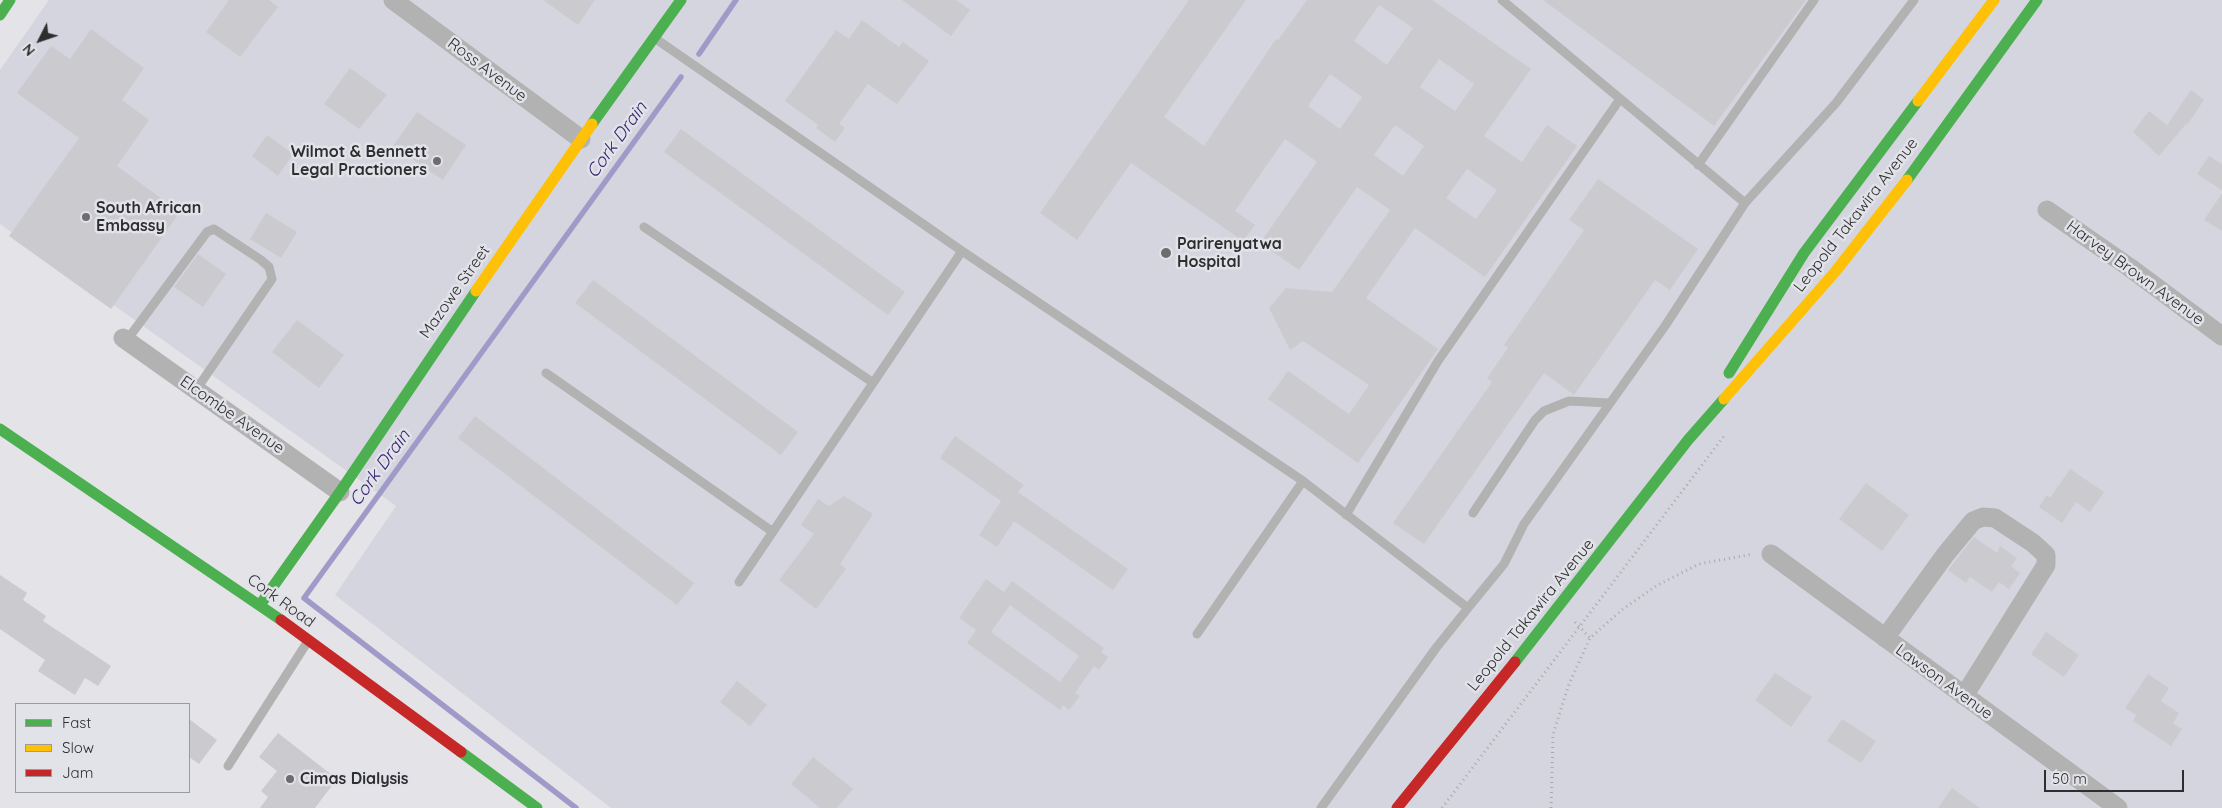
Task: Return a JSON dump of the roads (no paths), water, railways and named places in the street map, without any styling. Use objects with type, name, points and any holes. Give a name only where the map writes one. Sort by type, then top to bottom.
[{"type":"main road","points":[[0,15],[10,0]]},
{"type":"main road","name":"Mazowe Street","points":[[260,605],[340,492],[581,139],[682,0]]},
{"type":"main road","name":"Leopold Takawira Avenue","points":[[1688,440],[1804,253],[1994,0]]},
{"type":"main road","name":"Leopold Takawira Avenue","points":[[1397,808],[1564,600],[1688,440],[1835,272],[1884,209],[2037,0]]},
{"type":"main road","name":"Cork Road","points":[[0,429],[260,605],[537,808]]},
{"type":"street","name":"Ross Avenue","points":[[393,0],[581,139]]},
{"type":"street","name":"Harvey Brown Avenue","points":[[2047,210],[2129,267],[2222,336]]},
{"type":"street","name":"Elcombe Avenue","points":[[125,339],[340,492]]},
{"type":"street","points":[[1885,638],[1945,555],[1973,521],[1983,517],[1995,518],[2033,543],[2046,555],[2046,565],[1964,696]]},
{"type":"street","name":"Lawson Avenue","points":[[1771,554],[2118,808]]},
{"type":"lane","points":[[1502,0],[1745,203]]},
{"type":"lane","points":[[1698,165],[1814,0]]},
{"type":"lane","points":[[1321,808],[1436,648],[1504,564],[1524,524],[1675,311],[1745,203],[1847,90],[1914,0]]},
{"type":"lane","points":[[654,38],[962,251],[1303,480],[1468,608]]},
{"type":"lane","points":[[1346,515],[1438,361],[1620,100]]},
{"type":"lane","points":[[644,227],[872,382]]},
{"type":"lane","points":[[125,339],[207,232],[214,229],[261,260],[269,267],[272,279],[196,390]]},
{"type":"lane","points":[[739,582],[962,251]]},
{"type":"lane","points":[[546,373],[773,532]]},
{"type":"lane","points":[[1473,514],[1535,420],[1544,411],[1569,401],[1609,403]]},
{"type":"lane","points":[[1197,634],[1303,480]]},
{"type":"lane","points":[[228,766],[308,641]]},
{"type":"waterway","name":"Cork Drain","points":[[699,54],[736,0]]},
{"type":"waterway","name":"Cork Drain","points":[[576,808],[304,598],[681,77]]},
{"type":"place","name":"Wilmot & Bennett Legal Practioners","points":[[437,161]]},
{"type":"place","name":"South African Embassy","points":[[86,217]]},
{"type":"place","name":"Parirenyatwa Hospital","points":[[1166,253]]},
{"type":"place","name":"Cimas Dialysis","points":[[290,779]]}]
